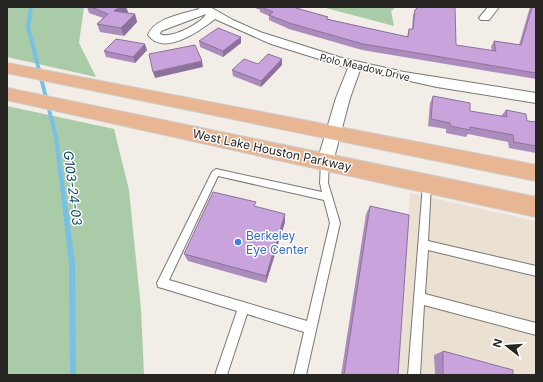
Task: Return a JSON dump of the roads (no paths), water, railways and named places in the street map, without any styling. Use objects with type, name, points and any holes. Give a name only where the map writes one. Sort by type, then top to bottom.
[{"type":"main road","points":[[7,68],[536,173]]},
{"type":"main road","name":"West Lake Houston Parkway","points":[[7,94],[536,207]]},
{"type":"street","points":[[485,18],[494,7]]},
{"type":"street","name":"Polo Meadow Drive","points":[[209,10],[235,25],[286,45],[355,66],[396,75],[536,98]]},
{"type":"street","points":[[325,162],[332,133],[355,66]]},
{"type":"lane","points":[[300,375],[335,223],[324,183],[325,162]]},
{"type":"lane","points":[[311,328],[162,284],[216,172],[328,197]]},
{"type":"lane","points":[[414,375],[427,184]]},
{"type":"lane","points":[[424,245],[536,271]]},
{"type":"lane","points":[[420,298],[536,329]]},
{"type":"lane","points":[[222,375],[244,308]]},
{"type":"waterway","name":"G103-24-03","points":[[31,7],[28,27],[56,137],[72,263],[73,375]]},
{"type":"place","name":"Berkeley Eye Center","points":[[238,242]]}]
